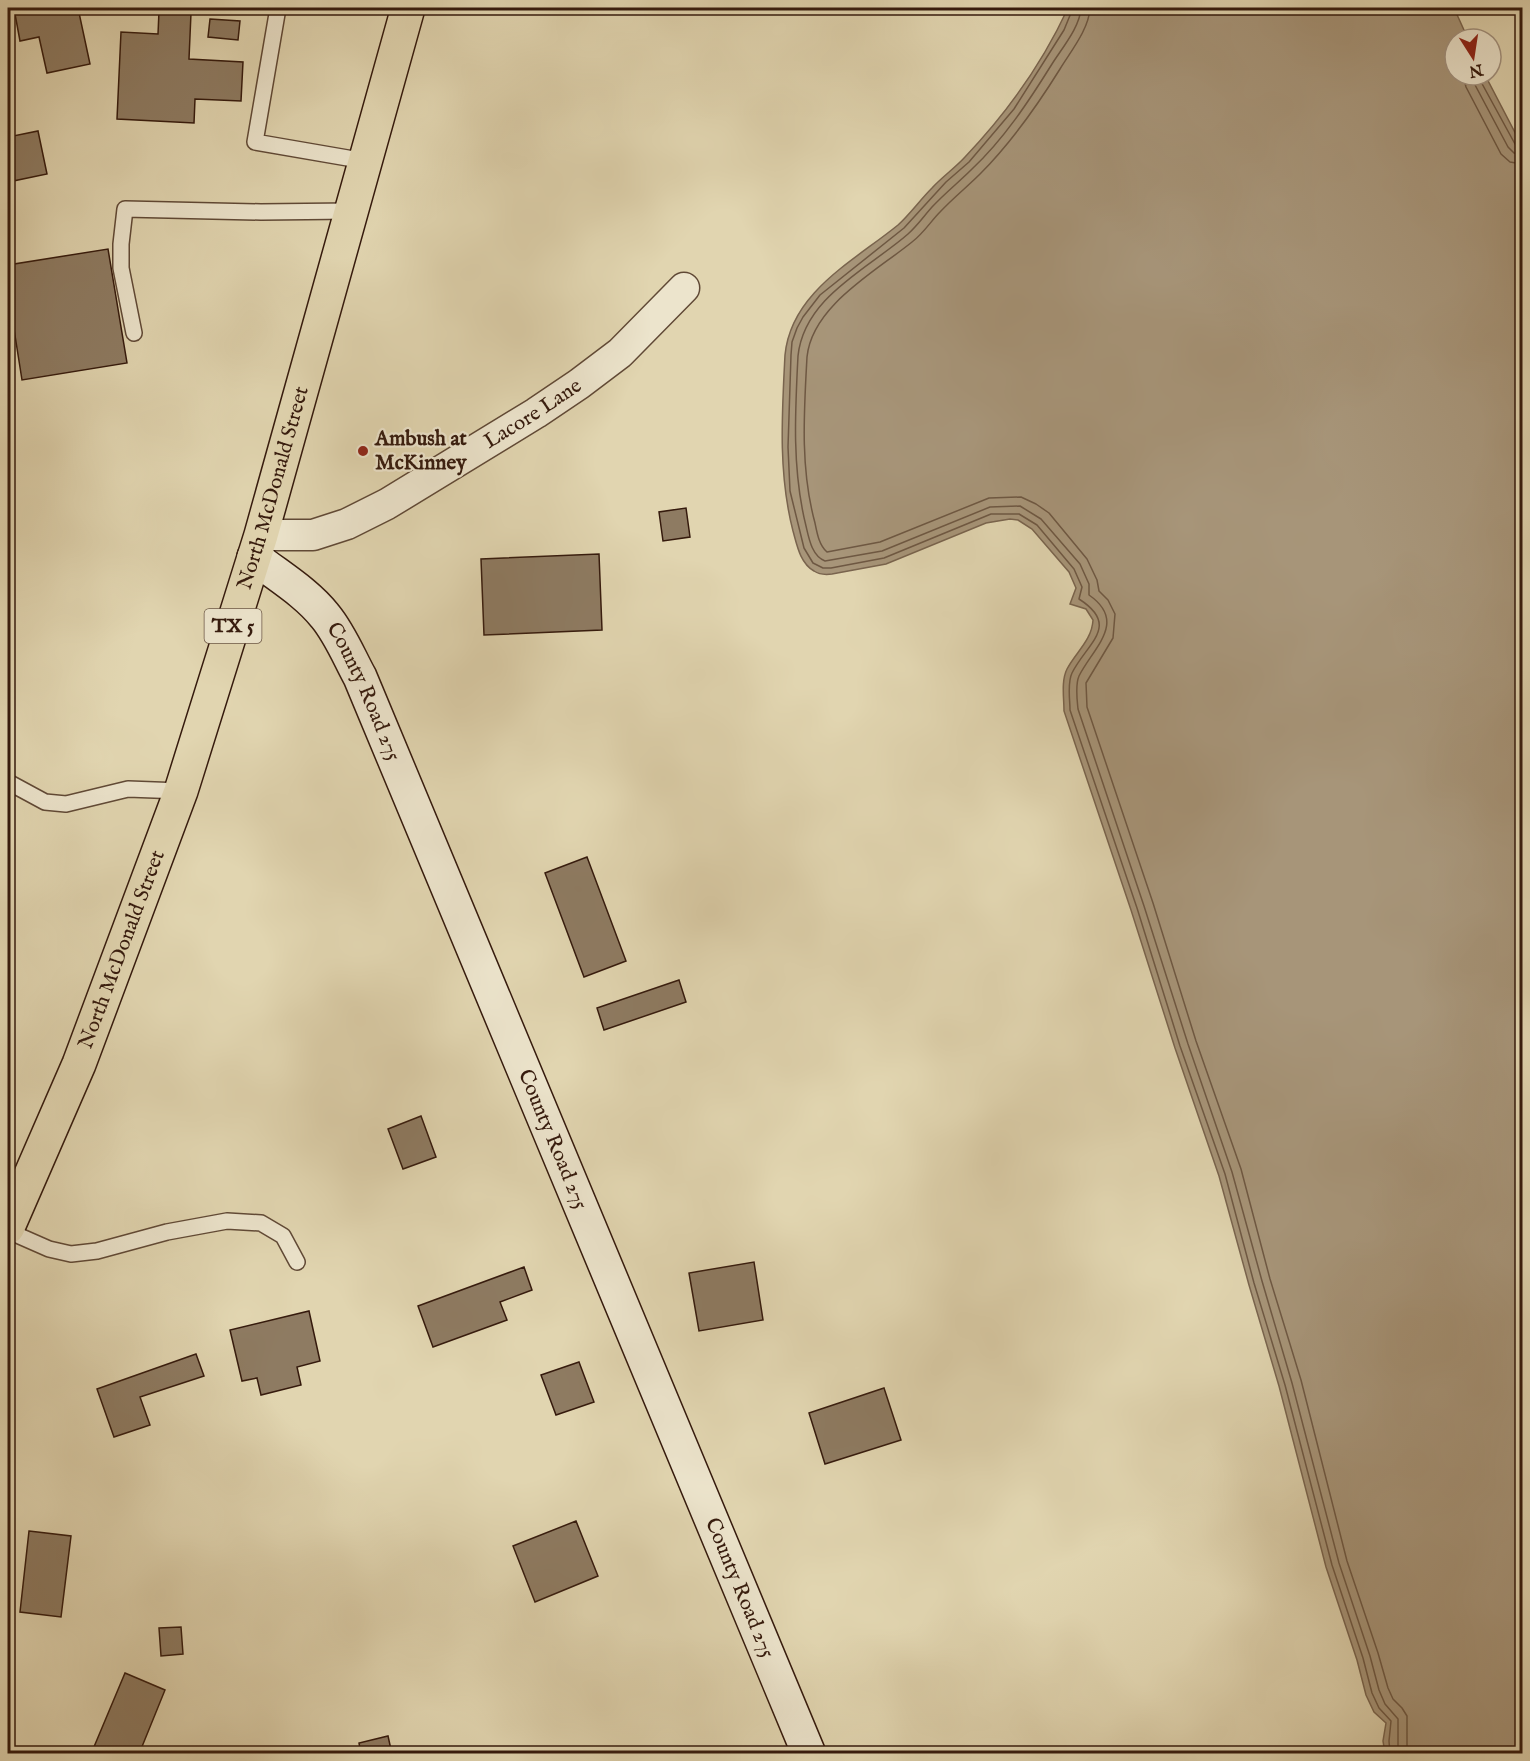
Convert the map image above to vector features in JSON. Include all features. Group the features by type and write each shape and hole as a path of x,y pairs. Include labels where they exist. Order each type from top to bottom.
{"main road":[{"name":"North McDonald Street","path":"8,1229 79,1064 181,792 257,546 408,8"}],"street":[{"name":"Lacore Lane","path":"257,546 313,535 347,524 387,504 536,413 579,384 620,353 684,288"},
{"name":"County Road 275","path":"257,546 326,617 360,677 808,1754"}],"lane":[{"path":"278,8 255,142 365,161"},
{"path":"134,333 121,268 125,209 351,211"},
{"path":"8,782 45,802 66,804 128,789 181,792"},
{"path":"8,1229 49,1249 71,1254 97,1251 167,1232 227,1221 261,1223 283,1236 297,1262"}],"water":[{"path":"1068,8 1454,8 1463,27 1443,27 1443,87 1491,87 1522,146 1522,1753 1385,1753 1383,1741 1386,1723 1374,1712 1366,1695 1357,1660 1326,1567 1279,1386 1219,1176 1064,711 1065,674 1087,640 1093,620 1086,609 1070,604 1076,588 1069,572 1032,529 1018,520 986,523 886,564 827,575 816,572 805,563 793,531 785,487 782,421 785,355 790,333 799,313 827,280 898,225 961,161 1023,87"}],"building":[{"path":"44,8 78,8 90,64 47,73 39,37 20,41 15,14"},
{"path":"159,11 191,13 189,59 243,62 241,101 195,99 194,123 117,119 121,32 158,34"},
{"path":"210,19 240,21 238,40 208,37"},
{"path":"38,131 47,174 13,181 8,153 8,137"},
{"path":"108,249 127,363 22,380 8,291 8,265"},
{"path":"686,508 690,537 663,541 659,512"},
{"path":"599,554 602,630 484,635 481,559"},
{"path":"587,857 626,961 584,977 545,873"},
{"path":"679,980 686,1002 604,1030 597,1008"},
{"path":"421,1116 436,1157 403,1169 388,1129"},
{"path":"754,1262 763,1320 699,1331 689,1273"},
{"path":"524,1267 532,1290 500,1302 507,1320 433,1347 418,1306"},
{"path":"309,1311 320,1361 297,1367 301,1385 261,1395 257,1378 242,1381 230,1330"},
{"path":"196,1354 204,1376 140,1397 150,1425 114,1437 97,1389"},
{"path":"579,1362 594,1402 556,1415 541,1375"},
{"path":"884,1388 901,1440 825,1464 809,1413"},
{"path":"576,1521 598,1576 535,1602 513,1546"},
{"path":"29,1531 71,1536 61,1617 20,1612"},
{"path":"181,1627 183,1654 161,1656 159,1628"},
{"path":"125,1673 165,1690 139,1754 91,1754"},
{"path":"388,1736 392,1754 361,1754 359,1743"}],"place":[{"name":"Ambush at McKinney","path":"363,451"}]}
